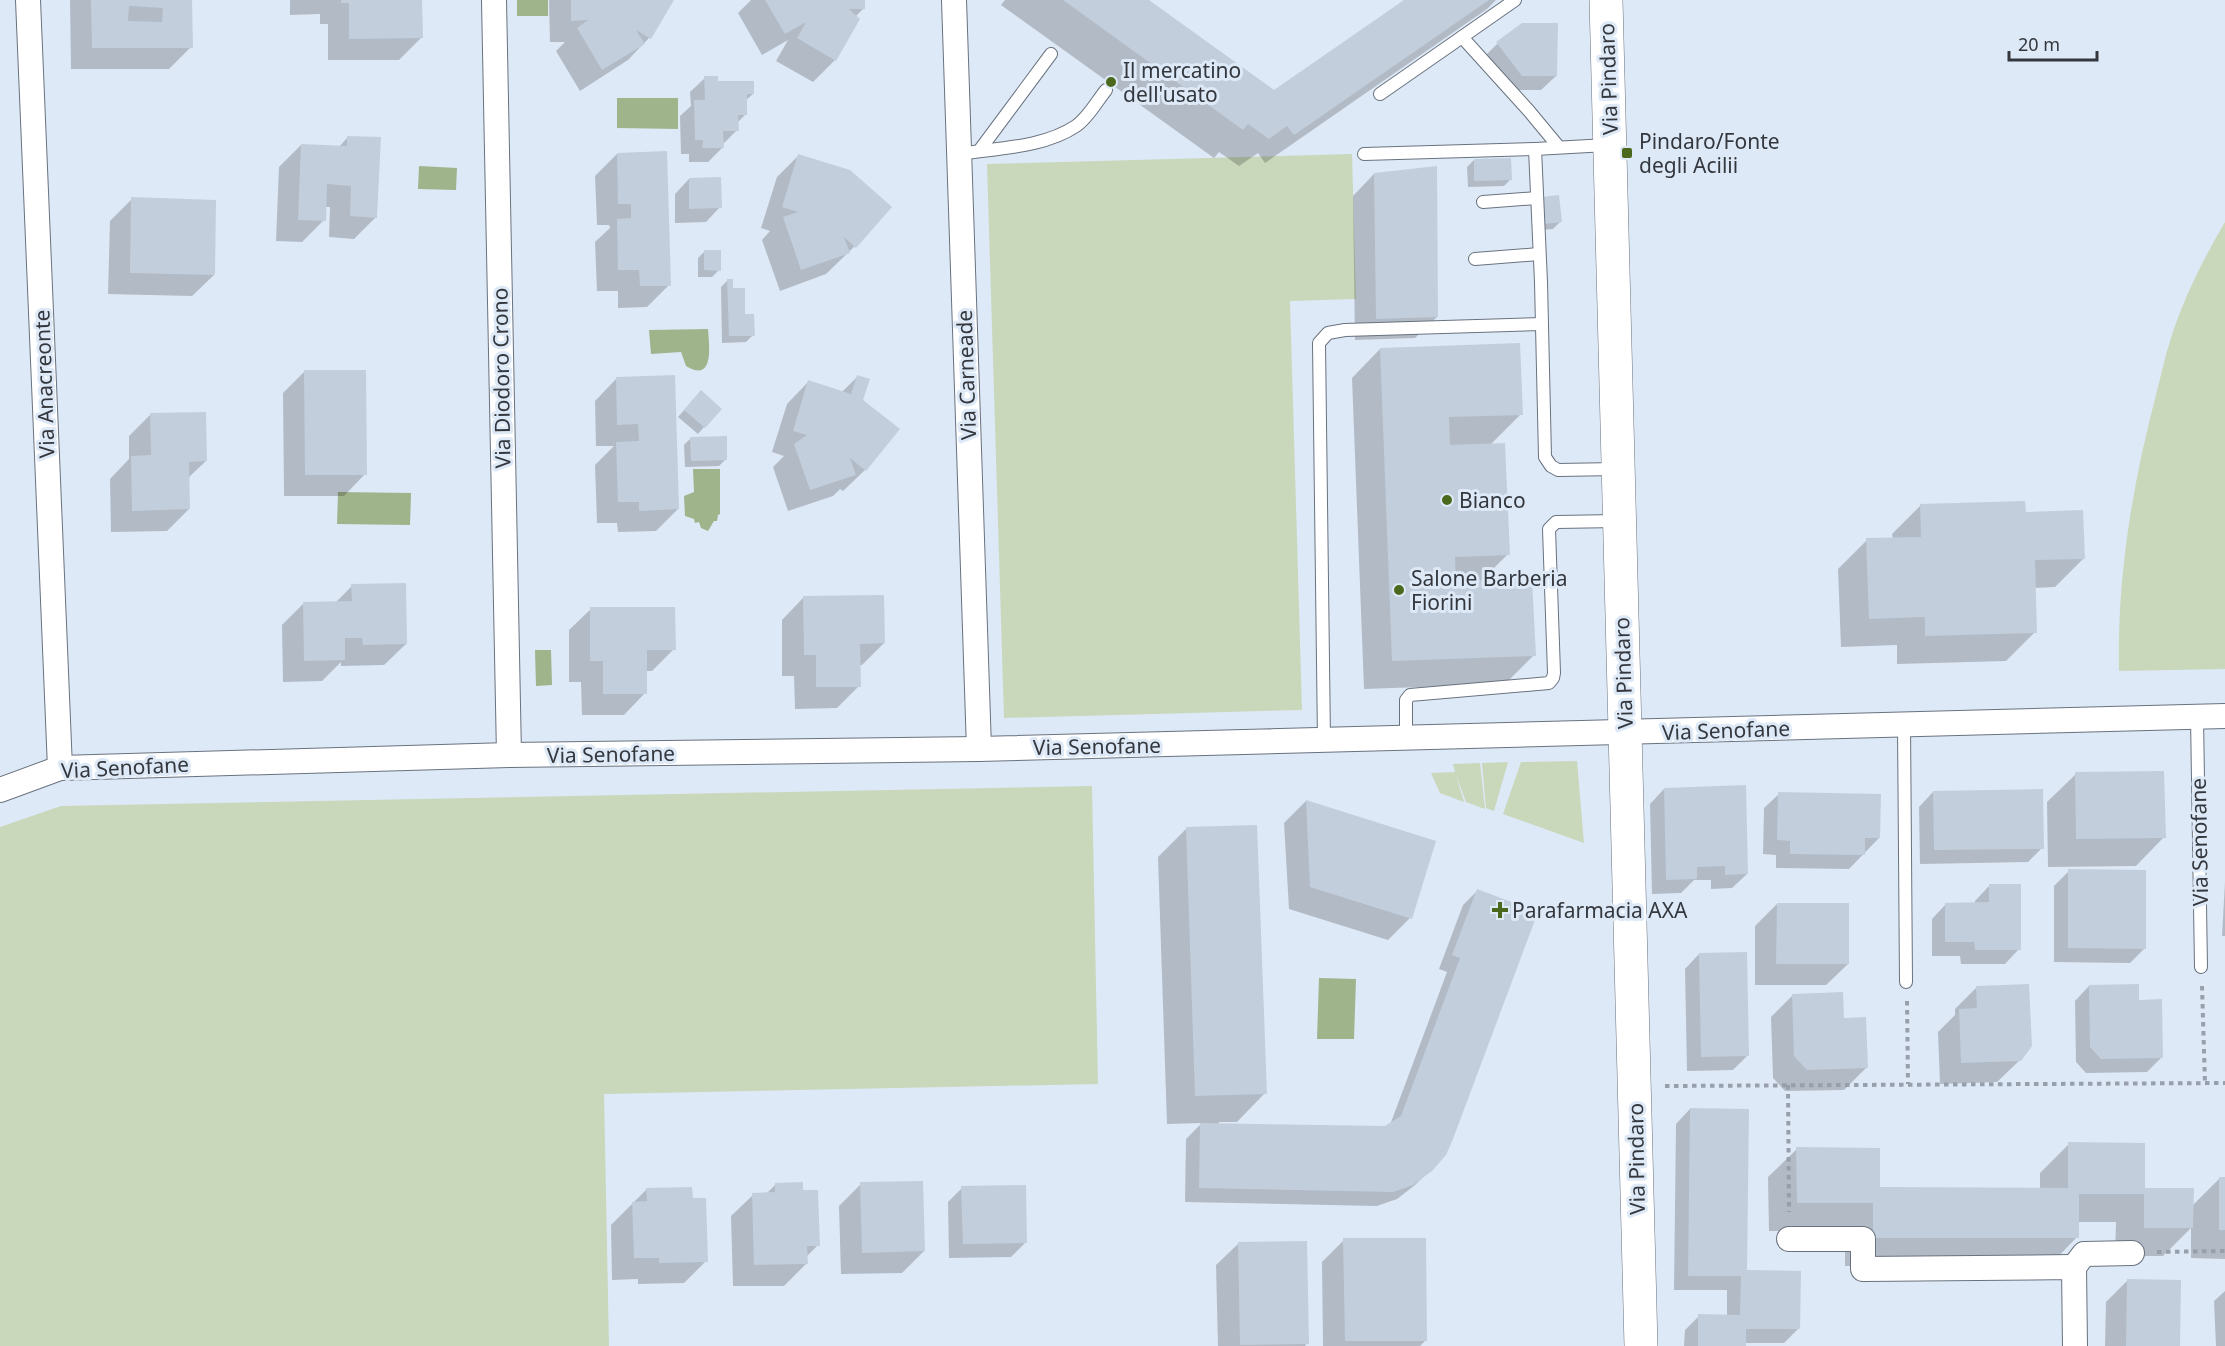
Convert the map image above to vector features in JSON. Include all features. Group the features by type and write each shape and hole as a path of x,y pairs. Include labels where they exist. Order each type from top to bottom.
{"street":[{"name":"Via Anacreonte","path":"28,0 60,768"},
{"name":"Via Diodoro Crono","path":"494,0 509,756"},
{"name":"Via Carneade","path":"954,0 969,152 979,749"},
{"name":"Via Pindaro","path":"1606,0 1641,1346"},
{"name":"Via Senofane","path":"0,790 60,768 509,756 1324,741 2225,716"},
{"path":"1789,1239 1863,1239 1863,1269 2074,1267"},
{"path":"2075,1346 2074,1267 2084,1254 2132,1253"}],"lane":[{"path":"1380,94 1515,0"},
{"path":"1462,37 1558,146"},
{"path":"969,152 1051,54"},
{"path":"969,152 1019,146 1043,140 1077,125 1106,90"},
{"path":"1364,154 1610,145"},
{"path":"1535,149 1545,457 1551,466 1558,470 1618,469"},
{"path":"1483,202 1537,198"},
{"path":"1475,259 1539,254"},
{"path":"1324,741 1319,343 1328,333 1345,330 1541,324"},
{"path":"1406,739 1406,700 1410,695 1548,683 1553,678 1549,529 1556,522 1619,520"},
{"name":"Via Senofane","path":"2197,717 2201,967"},
{"path":"1904,724 1906,982"}],"path":[{"path":"2201,967 2205,1083"},
{"path":"1906,982 1908,1084"},
{"path":"1634,1086 2225,1083"},
{"path":"1788,1085 1789,1239"},
{"path":"2132,1253 2225,1251"}],"shaded area":[{"path":"517,0 548,0 548,16 517,16"},
{"path":"617,98 678,98 678,129 617,128"},
{"path":"1352,154 1356,299 1290,301 1302,710 1004,718 987,164"},
{"path":"419,166 457,168 456,190 418,189"},
{"path":"2225,222 2225,669 2119,671 2121,601 2128,532 2147,429 2176,323 2195,278"},
{"path":"708,329 708,360 702,370 686,366 681,352 651,354 649,330"},
{"path":"693,469 720,469 720,514 708,531 701,528 699,522 695,523 694,519 685,516 684,496 694,492"},
{"path":"338,492 411,493 410,525 337,524"},
{"path":"535,650 551,650 552,685 536,686"},
{"path":"1577,761 1584,843 1503,814 1521,762"},
{"path":"1508,762 1494,811 1486,808 1482,763"},
{"path":"1480,763 1485,809 1466,802 1456,775 1464,802 1440,793 1431,773 1455,772 1453,764"},
{"path":"1092,786 1098,1084 604,1094 609,1346 0,1346 0,827 61,806"},
{"path":"1319,978 1356,979 1354,1039 1317,1039"}],"building":[{"path":"91,0 192,0 193,48 92,48","holes":["129,6 163,8 162,22 128,21"]},
{"path":"341,0 422,0 423,38 349,39 349,3 341,3"},
{"path":"571,0 674,0 651,39 636,30 645,44 602,70 577,28 588,20 571,21"},
{"path":"765,0 865,0 865,9 849,9 860,19 836,61 797,38 806,22 785,34"},
{"path":"1063,0 1149,0 1274,90 1404,0 1489,0 1294,135 1287,126 1269,139 1248,124 1243,130"},
{"path":"1522,23 1558,23 1557,76 1522,76 1496,42"},
{"path":"704,76 718,76 718,81 754,81 754,94 747,94 747,115 738,115 739,131 723,131 724,148 702,148 703,140 695,140 694,100 705,100"},
{"path":"347,136 381,137 377,218 350,216 351,186 327,184 326,221 298,220 301,144 347,146"},
{"path":"667,151 671,286 640,286 639,270 618,270 617,219 631,218 631,204 618,204 617,153"},
{"path":"798,154 850,170 892,207 856,248 844,237 850,253 801,270 783,217 798,212 782,207"},
{"path":"1511,158 1512,180 1474,181 1474,159"},
{"path":"1437,166 1438,317 1376,319 1374,173"},
{"path":"721,177 722,208 689,209 689,178"},
{"path":"1559,195 1562,222 1544,224 1542,197"},
{"path":"131,197 216,200 215,275 130,273"},
{"path":"704,250 721,250 721,271 704,270"},
{"path":"727,279 733,279 733,288 745,288 745,314 754,314 755,336 729,336"},
{"name":"Bianco","path":"1520,343 1523,415 1449,417 1450,445 1505,443 1510,555 1455,557 1456,581 1532,579 1536,656 1392,661 1380,348"},
{"path":"304,370 366,370 367,475 305,475"},
{"path":"675,375 679,509 639,511 639,502 618,502 616,442 639,441 638,424 617,425 616,377"},
{"path":"857,375 870,379 863,400 900,429 866,471 850,458 856,475 810,490 794,444 807,435 793,431 808,380 851,394"},
{"path":"701,390 722,409 705,428 684,410"},
{"path":"206,412 207,461 189,462 190,509 132,511 131,456 151,455 150,413"},
{"path":"727,436 727,460 691,461 690,437"},
{"path":"2025,501 2026,512 2083,510 2085,559 2035,560 2037,633 1925,636 1925,617 1869,619 1866,538 1921,537 1920,504"},
{"path":"406,583 407,644 363,645 362,638 345,638 345,660 304,661 303,602 352,601 351,584"},
{"path":"884,595 885,643 860,644 861,687 816,687 816,655 804,655 803,596"},
{"path":"590,607 675,607 676,650 647,650 647,694 603,694 603,661 590,661"},
{"path":"2164,771 2166,838 2076,839 2075,772"},
{"path":"1746,785 1748,874 1725,875 1725,866 1697,867 1697,879 1666,880 1664,788"},
{"path":"2043,789 2044,849 1934,850 1933,791"},
{"path":"1778,792 1881,794 1880,838 1865,838 1865,855 1790,854 1790,841 1777,840"},
{"path":"1306,800 1436,841 1412,919 1310,887"},
{"path":"1257,825 1267,1094 1195,1096 1186,827"},
{"path":"2068,869 2146,870 2146,949 2068,948"},
{"path":"1989,884 2021,884 2021,950 1975,950 1974,942 1945,942 1945,903 1989,902"},
{"path":"1477,889 1538,912 1453,1139 1446,1155 1432,1171 1413,1185 1393,1192 1199,1188 1200,1123 1385,1126 1401,1116 1460,958 1452,955"},
{"path":"1777,903 1849,903 1849,964 1776,964"},
{"path":"1747,952 1749,1056 1701,1057 1699,953"},
{"path":"2029,984 2032,1046 2021,1061 1961,1063 1959,1009 1977,1008 1976,986"},
{"path":"2139,984 2139,1000 2162,999 2163,1058 2101,1059 2090,1047 2089,985"},
{"path":"1843,992 1844,1018 1866,1017 1868,1068 1807,1070 1794,1056 1792,994"},
{"path":"1690,1108 1749,1109 1747,1270 1801,1271 1800,1329 1746,1329 1746,1346 1698,1346 1698,1314 1740,1315 1741,1276 1688,1276"},
{"path":"2068,1142 2145,1143 2145,1188 2194,1188 2193,1228 2144,1228 2144,1194 2079,1194 2079,1238 1873,1238 1873,1203 1797,1203 1796,1147 1880,1148 1880,1187 2068,1188"},
{"path":"2219,1177 2225,1177 2225,1230 2219,1230"},
{"path":"923,1181 925,1251 862,1253 860,1182"},
{"path":"803,1182 803,1190 818,1190 820,1246 807,1246 808,1264 754,1265 752,1193 775,1192 775,1183"},
{"path":"1026,1185 1027,1243 963,1244 961,1186"},
{"path":"692,1187 693,1198 706,1198 708,1262 659,1263 659,1258 634,1258 632,1202 647,1201 646,1188"},
{"path":"1343,1238 1426,1238 1427,1341 1345,1341"},
{"path":"1307,1241 1309,1344 1240,1345 1238,1242"},
{"path":"2127,1279 2181,1280 2180,1346 2126,1346"}],"place":[{"name":"Il mercatino dell'usato","path":"1111,82"},
{"name":"Pindaro/Fonte degli Acilii","path":"1627,153"},
{"name":"Bianco","path":"1447,500"},
{"name":"Salone Barberia Fiorini","path":"1399,590"},
{"name":"Parafarmacia AXA","path":"1500,910"}]}
